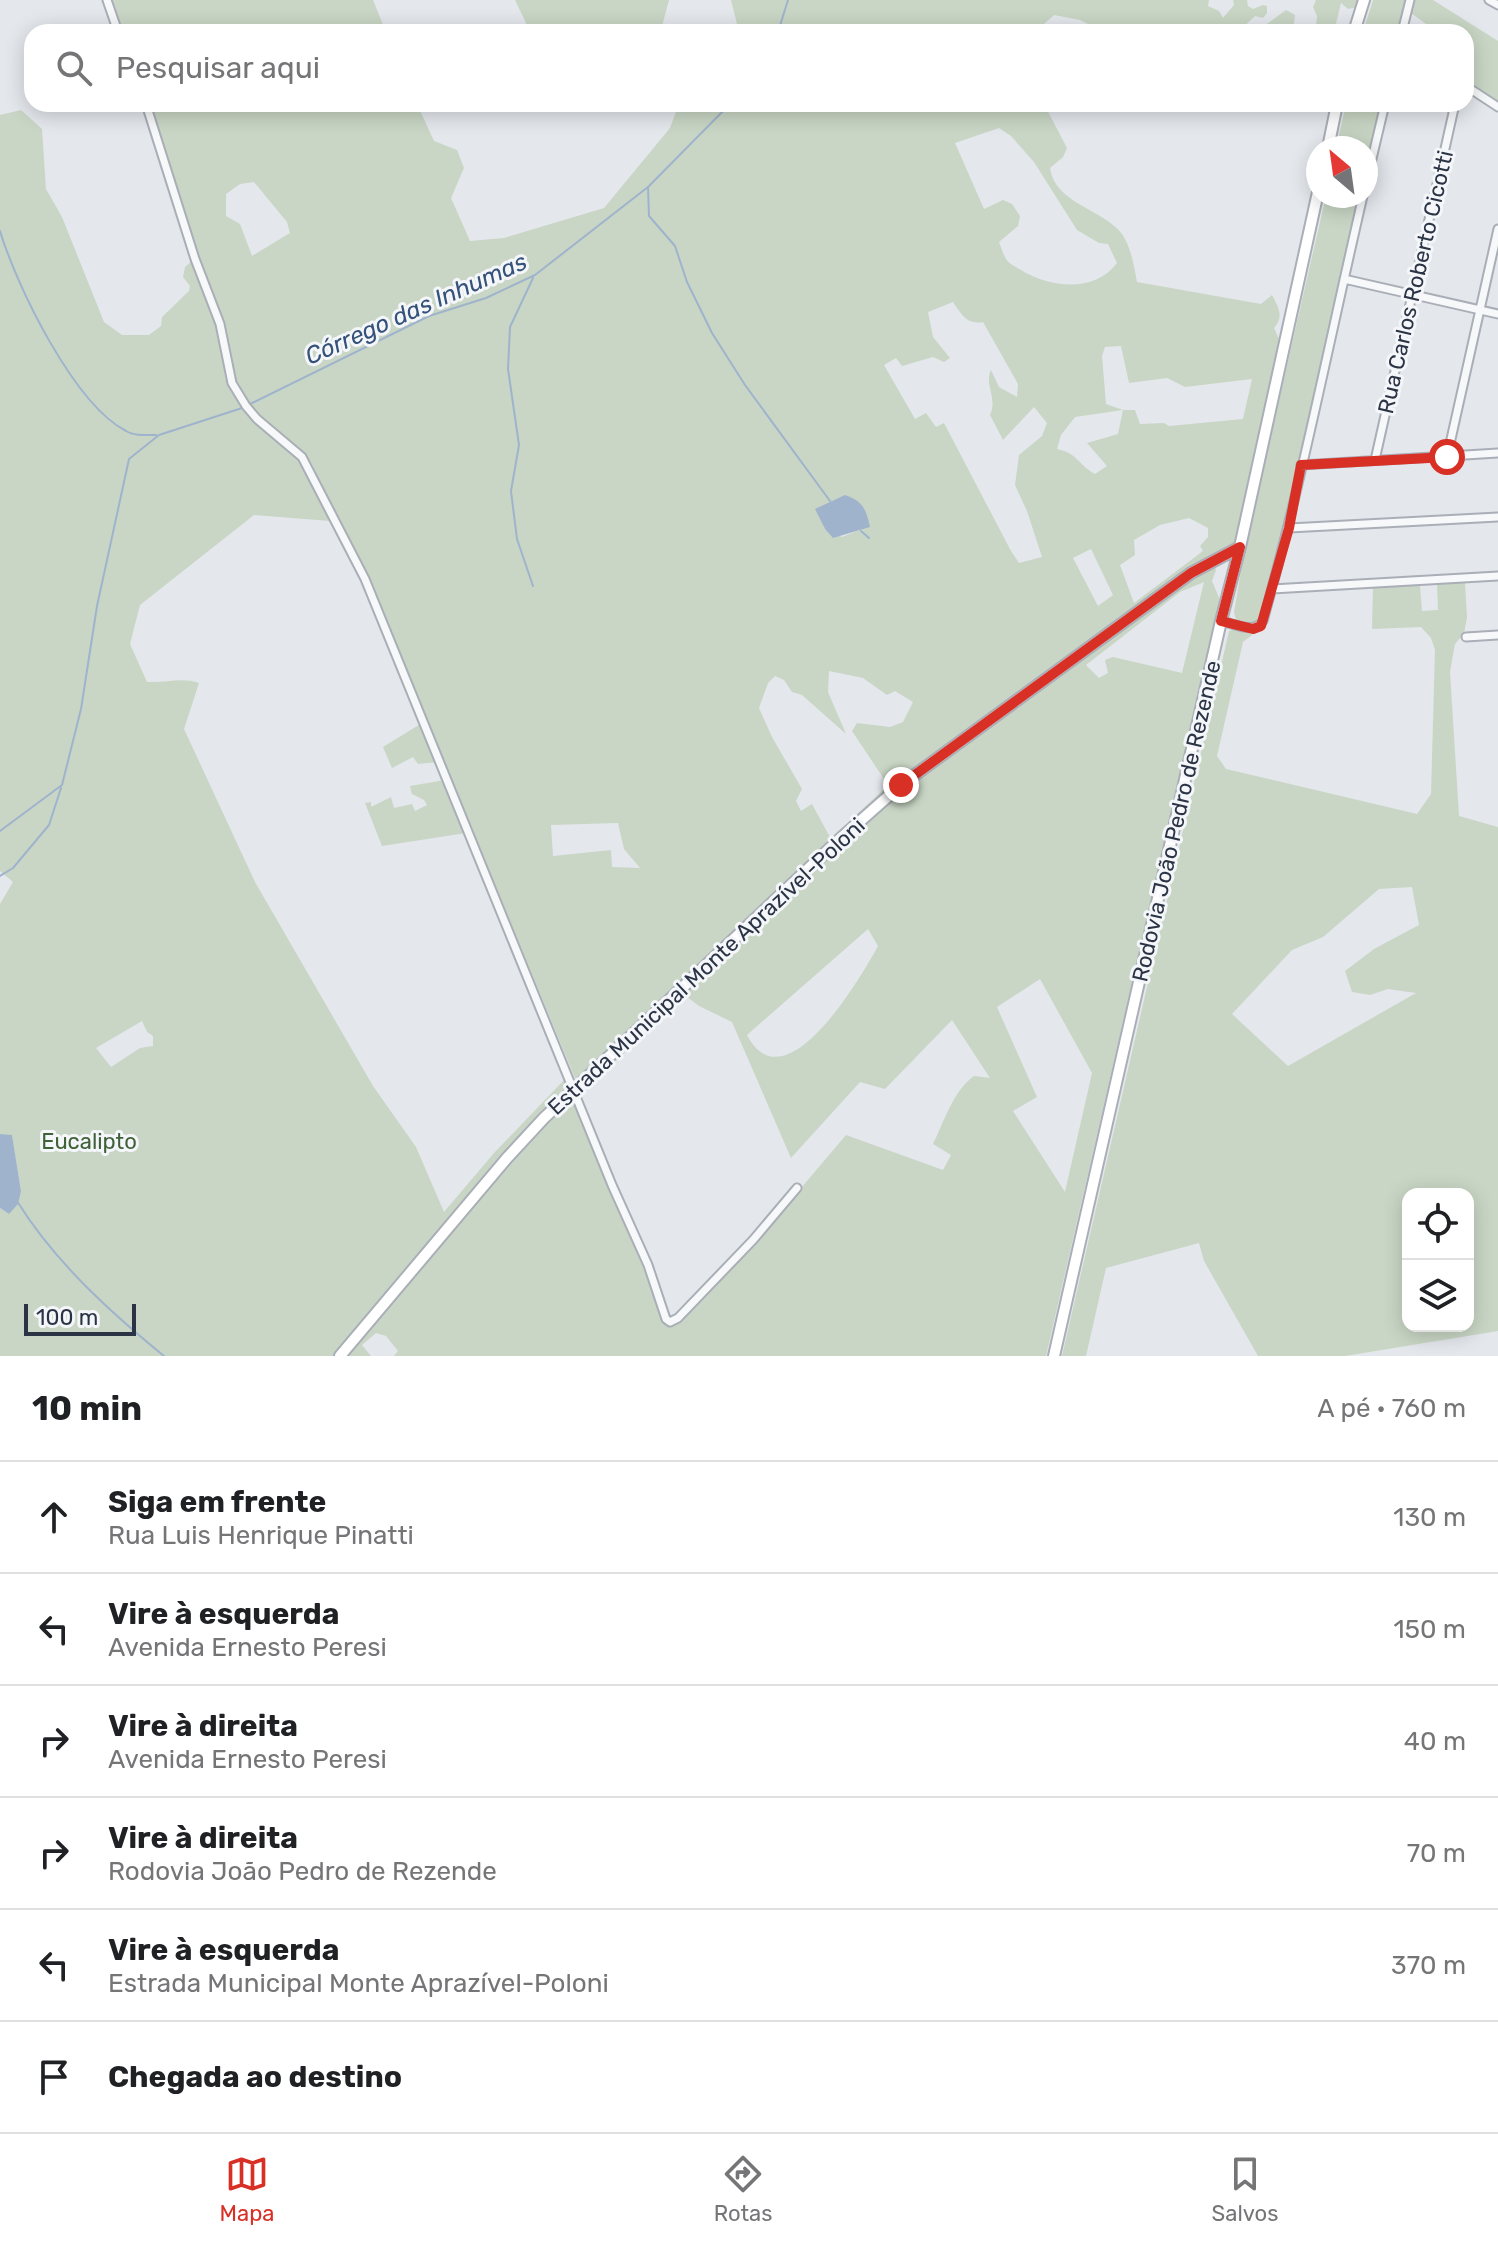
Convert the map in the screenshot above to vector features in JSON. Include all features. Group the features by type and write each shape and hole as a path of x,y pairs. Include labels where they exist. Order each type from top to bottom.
{"main road":[{"path":"1356,24 1364,0"},
{"path":"1330,136 1335,112"},
{"name":"Rodovia João Pedro de Rezende","path":"1054,1356 1314,208"},
{"name":"Estrada Municipal Monte Aprazível-Poloni","path":"340,1356 507,1158 574,1087 841,838 901,785 1191,573 1240,547"}],"street":[{"path":"107,0 115,24"},
{"path":"1404,24 1410,0"},
{"path":"1489,0 1498,5"},
{"path":"1474,91 1498,107"},
{"path":"149,112 195,259 220,324 232,383 257,419 302,457 365,579 612,1185 648,1265 668,1321 678,1318 753,1240 797,1188"},
{"path":"1377,136 1383,112"},
{"name":"Rua Carlos Roberto Cicotti","path":"1375,460 1453,112"},
{"path":"1221,621 1257,628 1263,621 1289,528 1360,208"},
{"path":"1447,457 1498,229"},
{"path":"1344,279 1498,314"},
{"path":"1301,465 1498,453"},
{"path":"1289,528 1498,517"},
{"path":"1272,589 1498,576"},
{"path":"1466,637 1498,635"}],"green space":[{"path":"109,0 373,0 383,24 117,24"},
{"path":"515,0 669,0 663,24 526,23"},
{"path":"731,0 1209,0 1208,6 1219,11 1223,18 1234,5 1233,0 1247,0 1248,6 1253,9 1267,6 1263,18 1255,16 1246,24 1088,24 1054,15 1044,24 737,24"},
{"path":"1316,0 1359,0 1357,7 1348,9 1341,3 1336,24 1316,24 1313,7"},
{"path":"1373,0 1406,0 1400,24 1366,24"},
{"path":"1414,0 1433,0 1471,24 1426,24 1411,13"},
{"path":"1286,10 1295,15 1294,24 1267,24"},
{"path":"1474,26 1498,41 1498,102 1474,86"},
{"name":"Eucalipto","path":"21,110 42,129 46,189 62,217 104,322 122,335 149,335 161,326 162,317 189,291 190,286 183,277 185,267 193,260 213,311 229,384 250,416 301,460 330,521 254,515 140,605 130,644 147,682 181,680 199,683 184,729 255,882 373,1086 416,1147 444,1212 494,1153 567,1077 569,1088 336,1356 0,1356 0,1208 9,1214 21,1191 12,1136 0,1134 0,904 13,882 0,871 0,115","holes":["142,1021 147,1032 153,1036 153,1046 140,1048 111,1067 96,1048"]},
{"path":"152,112 421,112 434,141 457,150 464,168 451,198 470,241 504,238 604,208 670,128 676,112 1048,112 1067,148 1063,157 1050,168 1054,180 1070,198 1122,234 1130,251 1137,282 1261,304 1272,295 1279,312 1274,328 1280,341 1237,541 1189,570 899,784 578,1079 434,738 312,464 305,454 260,417 241,394 223,322 197,257","holes":["999,128 1011,136 1034,162 1077,230 1099,243 1108,244 1117,263 1097,279 1085,283 1058,284 1033,276 1007,261 999,242 1018,226 1020,216 1012,204 1003,200 984,209 955,143","254,182 287,222 290,233 252,256 240,224 226,216 226,194 240,184","953,302 969,320 983,322 1018,384 1017,397 999,387 991,370 989,381 993,403 990,415 1003,440 1034,407 1047,423 1042,436 1019,455 1015,485 1042,557 1019,563 944,423 936,427 926,413 915,419 884,365 896,358 902,366 933,357 944,362 950,358 933,337 928,312","1121,346 1129,383 1167,378 1185,387 1252,379 1243,419 1169,426 1164,423 1140,424 1135,410 1123,410 1106,404 1102,356 1105,347","1123,410 1118,434 1087,443 1107,466 1095,474 1070,454 1057,449 1061,435 1075,417","816,509 870,526 842,537 825,529","1189,518 1208,528 1208,537 1200,546 1203,551 1134,603 1120,565 1135,555 1134,540 1160,525","1091,549 1113,595 1098,606 1073,558","829,671 863,678 887,695 895,691 913,702 903,722 890,727 857,723 852,731 888,785 831,839 812,804 801,811 796,801 802,789 759,708 768,683 775,676 784,680 792,692 802,695 846,734 828,692","618,823 624,849 640,868 612,867 611,850 553,856 551,825"]},
{"path":"1344,112 1379,112 1373,136 1339,136"},
{"path":"1323,208 1356,208 1286,526 1257,622 1246,624 1236,620 1234,612 1245,548"},
{"path":"1213,563 1216,570 1212,581 1220,600 1046,1356 394,1356 398,1351 386,1336 376,1333 362,1345 371,1356 343,1356 509,1161 568,1098 574,1099 665,1321 670,1323 756,1241 846,1135 943,1170 951,1155 933,1144 950,1107 960,1090 974,1076 990,1078 952,1020 885,1089 860,1082 791,1158 732,1022 686,996 579,1095 577,1089 903,787","holes":["1204,582 1182,673 1113,657 1105,660 1108,673 1099,678 1086,665 1180,592","868,929 878,946 869,962 839,1007 801,1047 781,1056 763,1053 747,1035","1040,979 1092,1073 1065,1192 1013,1111 1037,1097 997,1007"]},
{"path":"1465,582 1467,618 1464,633 1455,644 1450,672 1459,816 1498,827 1498,1331 1345,1356 1258,1356 1204,1261 1199,1243 1106,1268 1086,1356 1062,1356 1229,631 1253,631 1243,642 1217,756 1226,769 1417,814 1431,794 1435,650 1431,638 1421,627 1372,629 1373,588 1420,585 1422,611 1438,610 1437,584","holes":["1412,887 1419,925 1374,949 1345,971 1352,992 1370,995 1388,989 1416,993 1288,1066 1232,1014 1292,950 1323,937 1379,889"]},
{"path":"422,723 438,762 418,764 413,757 392,768 383,747"},
{"path":"445,780 466,833 382,846 365,803 371,802 371,807 391,797 394,808 412,804 415,811 427,805 412,794 410,786"}],"water":[{"path":"845,495 863,506 870,527 833,538 815,509"},
{"path":"0,1134 12,1135 21,1191 18,1204 9,1214 0,1208"}],"waterway":[{"name":"Córrego das Inhumas","path":"780,24 788,0"},
{"name":"Córrego das Inhumas","path":"250,404 429,316 486,298 535,275 648,187 722,112"},
{"path":"648,187 649,216 675,246 687,282 712,333 745,385 830,501"},
{"path":"0,231 34,312 68,371 87,396 106,417 126,431 156,435"},
{"path":"533,278 510,327 508,369 519,445 511,491 517,539 533,586"},
{"name":"Córrego das Inhumas","path":"0,831 62,785 81,709 97,606 129,459 159,435 242,408"},
{"path":"861,531 869,538"},
{"path":"0,876 13,868 49,825 61,788"},
{"path":"17,1201 48,1244 84,1284 164,1356"}],"route":[{"path":"901,785 1191,573 1240,547 1221,621 1253,629 1261,626 1289,528 1301,465 1447,457"}]}
